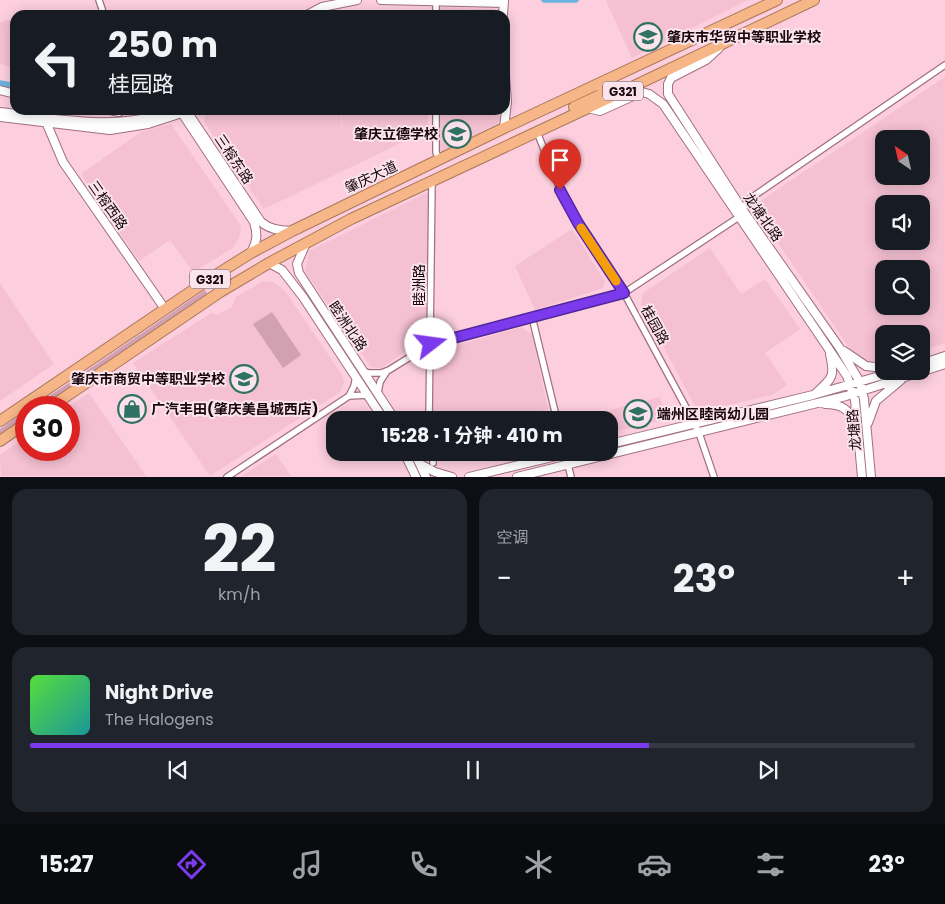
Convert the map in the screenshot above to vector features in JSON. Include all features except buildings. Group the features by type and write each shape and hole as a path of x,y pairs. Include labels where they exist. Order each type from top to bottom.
{"highway":[{"name":"肇庆大道","path":"0,421 251,253 292,231 504,128 777,0"},
{"name":"G321","path":"67,396 216,295 268,263 352,218 555,124 814,0"},
{"path":"681,64 676,59 676,54 707,39 718,28"},
{"path":"555,124 565,112 600,95 604,89 601,83"},
{"path":"207,281 216,295"},
{"path":"0,441 15,431"}],"street":[{"path":"316,10 322,7 357,0"},
{"path":"381,0 504,2"},
{"name":"龙塘北路","path":"727,41 706,60 671,78 668,84 670,99 851,384 854,394 862,476"},
{"path":"363,371 374,373 389,370 431,344 624,293 741,213 748,200 945,65"},
{"name":"龙塘北路","path":"588,108 600,110 642,92 650,94 663,104 839,347"},
{"path":"26,115 112,123 146,119 158,115"},
{"path":"0,118 44,117 110,130 148,124 173,115"},
{"name":"三榕东路","path":"187,115 258,222"},
{"path":"436,115 436,152 439,160"},
{"path":"504,128 506,115"},
{"name":"三榕西路","path":"44,117 63,162 165,309"},
{"name":"桂园路","path":"537,132 560,190 578,223 624,293 695,425 714,476"},
{"name":"睦洲路","path":"429,411 432,181"},
{"path":"251,253 257,242 258,222 276,230 292,231"},
{"name":"睦洲北路","path":"306,243 297,264 300,273 310,292 389,411"},
{"name":"睦洲北路","path":"268,263 282,270 303,297 378,411"},
{"path":"303,297 297,284 300,282 310,292"},
{"path":"532,318 555,411"},
{"path":"839,347 860,363 875,367"},
{"name":"龙塘路","path":"839,347 860,382 863,391 871,476"},
{"path":"813,395 833,376 829,349"},
{"path":"930,361 945,356"},
{"path":"930,369 945,364"},
{"path":"378,393 380,382 389,370"},
{"path":"227,476 349,396 356,376"},
{"path":"618,442 695,425 875,377"},
{"path":"516,476 854,394 895,380"},
{"path":"866,430 876,401 901,380"},
{"path":"349,396 369,396"},
{"path":"816,403 834,404 845,408 852,417 858,433"},
{"path":"408,461 416,476"},
{"path":"418,461 426,476"},
{"path":"469,476 534,461"},
{"path":"420,464 435,472 452,476"},
{"path":"568,464 571,476"}],"shaded area":[{"name":"肇庆市华贸中等职业学校","path":"748,0 632,58 606,1"},
{"path":"439,7 494,10 439,10"},
{"path":"10,20 10,67 0,64 0,22"},
{"path":"945,77 945,343 930,348 930,325 875,325 875,364 853,353 753,206"},
{"path":"205,115 341,115 342,144 342,115 428,115 428,130 264,209 204,122"},
{"name":"肇庆立德学校","path":"438,115 501,115 502,121 442,152 437,148"},
{"path":"171,124 241,226 239,238 233,248 193,272 170,240 139,261 81,174 141,132"},
{"path":"428,192 426,338 381,368 371,367 305,272 309,251"},
{"path":"572,229 605,282 603,288 535,310 515,266"},
{"path":"710,248 741,294 765,279 800,329 765,353 787,385 772,395 698,412 641,304 643,293"},
{"name":"肇庆市商贸中等职业学校","path":"263,281 273,282 285,291 342,375 344,383 340,392 210,476 133,363 211,313 217,315 232,307 236,297"},
{"path":"0,283 54,364 0,401"},
{"path":"205,290 209,296 61,396 50,396"},
{"path":"272,312 301,355 283,368 253,324"},
{"path":"522,327 532,335 548,409 540,411 433,411 433,352"},
{"path":"89,393 146,476 1,476 0,455 15,445 15,461 80,461 80,399"},
{"name":"端州区睦岗幼儿园","path":"660,397 666,419 618,431 618,411 609,410"},
{"path":"15,419 15,428 0,438 0,429"},
{"path":"276,454 291,476 242,476"}],"waterway":[{"path":"544,0 576,0"},
{"path":"0,83 10,85"}],"slow traffic":[{"path":"581,228 616,281"}],"place":[{"name":"肇庆市华贸中等职业学校","path":"648,37"},
{"name":"肇庆立德学校","path":"457,134"},
{"name":"肇庆市商贸中等职业学校","path":"244,379"},
{"name":"广汽丰田(肇庆美昌城西店)","path":"132,409"},
{"name":"端州区睦岗幼儿园","path":"638,414"}],"route":[{"path":"431,344 624,293 578,223 560,190"}]}
